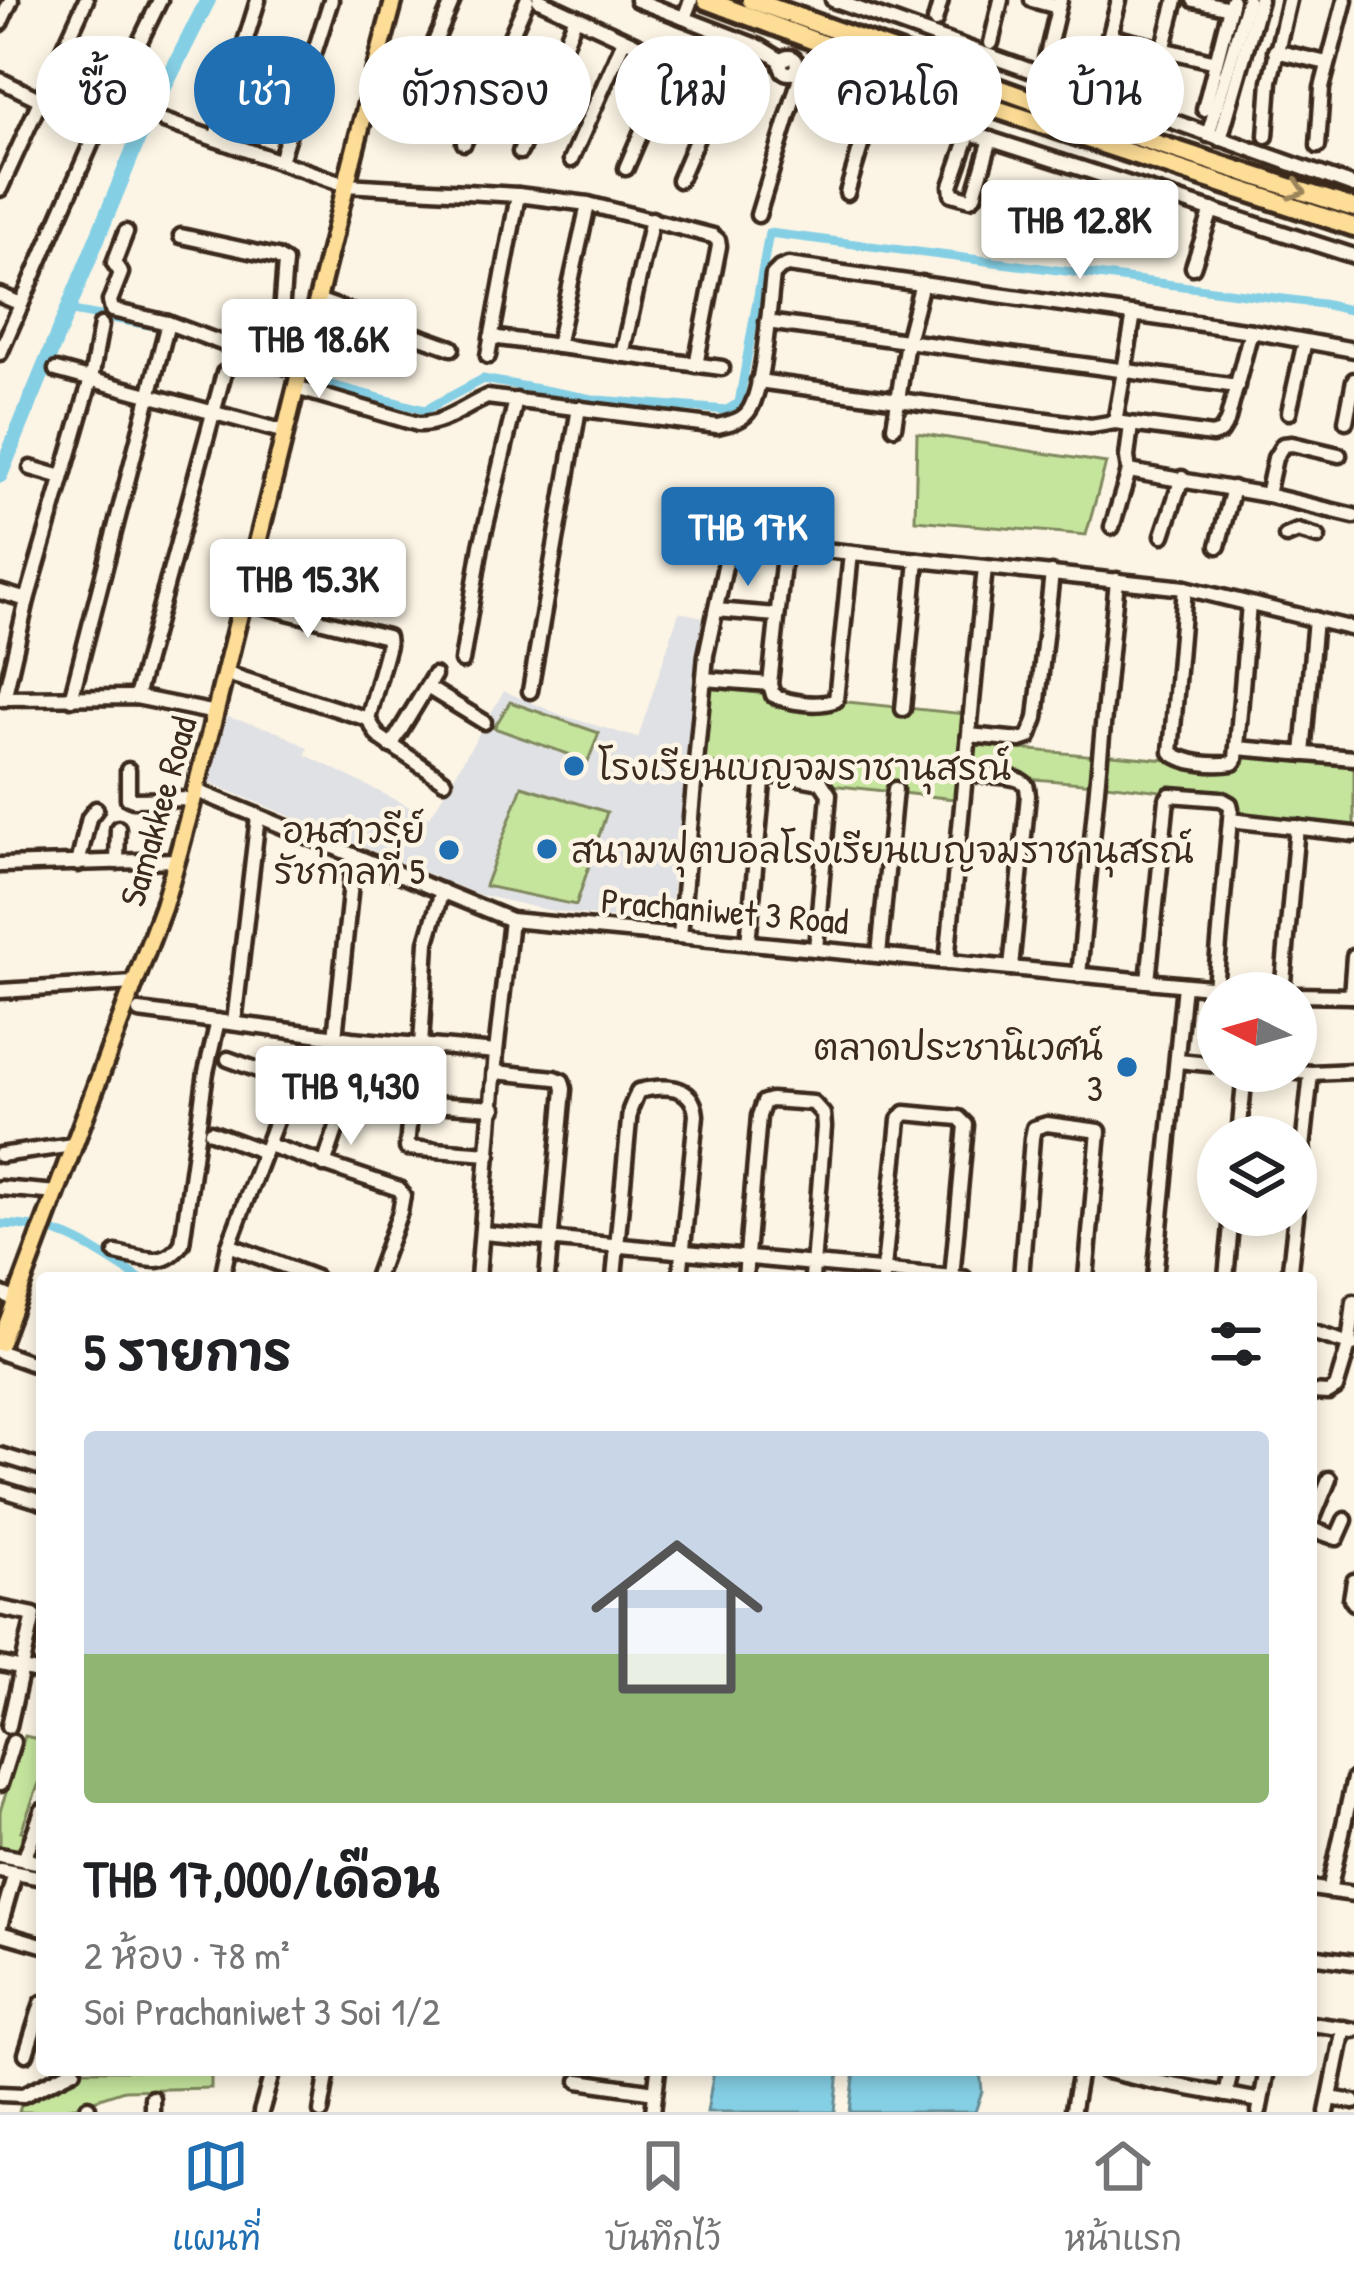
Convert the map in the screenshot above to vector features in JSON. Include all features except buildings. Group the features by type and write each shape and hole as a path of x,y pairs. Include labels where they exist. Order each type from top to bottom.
{"highway":[{"path":"706,0 987,106 1354,227"},
{"path":"752,0 1112,129 1354,208"}],"main road":[{"name":"Samakkee Road","path":"384,36 394,0"},
{"name":"Samakkee Road","path":"1,1342 17,1300 35,1276 43,1228 177,860 359,129"}],"street":[{"path":"0,24 11,0"},
{"path":"69,36 86,0"},
{"path":"143,36 160,0"},
{"path":"247,36 258,0"},
{"path":"280,160 331,0"},
{"path":"438,36 453,0"},
{"path":"511,36 527,0"},
{"path":"539,0 616,36"},
{"path":"638,0 759,47 793,66 758,215"},
{"path":"684,18 691,0"},
{"path":"833,0 1354,186"},
{"path":"935,21 941,0"},
{"path":"993,36 1001,0"},
{"path":"1032,0 1059,3 1051,36"},
{"path":"1109,36 1119,0"},
{"path":"1167,36 1176,0"},
{"path":"1194,0 1231,4 1204,109"},
{"path":"1214,137 1248,0"},
{"path":"1214,137 1260,0"},
{"path":"1266,136 1275,51 1289,0"},
{"path":"1318,146 1322,88 1345,0"},
{"path":"520,152 576,17"},
{"path":"1275,51 1327,63"},
{"path":"1184,55 1216,62"},
{"path":"571,160 615,60"},
{"path":"0,80 36,98"},
{"path":"0,189 36,107"},
{"path":"1002,143 1354,256"},
{"path":"0,353 91,144"},
{"path":"230,144 346,185 588,204 712,236 718,240 696,364"},
{"path":"626,168 636,144"},
{"path":"679,180 694,144"},
{"path":"847,193 862,144"},
{"path":"966,144 951,186 952,194 970,199 990,144"},
{"path":"488,356 518,195"},
{"path":"556,346 588,204"},
{"path":"1193,267 1213,210"},
{"path":"622,355 652,219"},
{"path":"126,232 114,263 121,273 110,308 277,365 298,380 418,424 435,424 487,397 717,426 740,420 752,407 758,381 773,275 788,265 1354,350"},
{"path":"181,236 284,260 277,365"},
{"path":"894,427 907,341 922,283"},
{"path":"0,295 20,304"},
{"path":"317,300 452,348"},
{"path":"1115,422 1134,314"},
{"path":"767,322 1237,386"},
{"path":"101,325 91,379 6,661 2,699 136,697 216,712"},
{"path":"71,699 167,327"},
{"path":"758,381 1091,426 1115,422 1199,434 1221,432 1251,331"},
{"path":"491,338 722,368"},
{"path":"1289,412 1305,340"},
{"path":"56,370 285,432"},
{"path":"136,697 224,373"},
{"path":"1346,421 1354,380"},
{"path":"462,661 482,546 516,400"},
{"path":"530,691 579,408"},
{"path":"1112,527 1129,471 1131,425"},
{"path":"1267,495 1275,458 1283,445 1340,455"},
{"path":"31,468 62,477"},
{"path":"1129,471 1233,488 1354,516"},
{"path":"1162,535 1182,478"},
{"path":"1218,546 1233,488"},
{"path":"1303,503 1292,534 1318,537"},
{"path":"680,936 704,679 728,552 734,544 1185,588 1354,629"},
{"path":"785,546 770,684 777,698 804,701 832,703 838,694 850,553"},
{"path":"903,709 916,560"},
{"path":"947,962 985,567"},
{"path":"969,735 1029,737 1036,718 1052,573"},
{"path":"1079,975 1117,580"},
{"path":"1185,588 1171,752 1182,760 1233,763 1249,604"},
{"path":"0,592 27,600"},
{"path":"243,601 387,638 368,719"},
{"path":"716,610 776,615"},
{"path":"1303,754 1315,619"},
{"path":"226,674 368,719 378,736 444,781"},
{"path":"704,679 770,684"},
{"path":"391,746 430,681 484,722"},
{"path":"1237,748 1354,758"},
{"path":"128,770 126,793 133,800 195,795"},
{"path":"965,774 1014,778 1027,786 1010,968"},
{"path":"748,943 763,783 774,775 820,782 829,794 816,949"},
{"path":"880,956 895,789"},
{"name":"Prachaniwet 3 Road","path":"195,795 258,816 511,920 1197,986"},
{"path":"1148,981 1170,795 1225,800 1231,808 1217,972"},
{"path":"78,864 88,818 96,809"},
{"path":"234,1023 258,816"},
{"path":"1231,820 1354,834"},
{"path":"1284,972 1297,827"},
{"path":"117,862 118,828"},
{"path":"335,1036 354,855"},
{"path":"0,865 177,860"},
{"path":"421,1046 427,942 442,891"},
{"path":"479,1272 511,920"},
{"path":"1317,995 1352,996 1354,956"},
{"path":"0,991 134,983"},
{"path":"1156,1272 1184,985"},
{"path":"139,1011 496,1052"},
{"path":"116,1253 166,1260 182,1243 206,1072 218,1021"},
{"path":"228,1059 291,1082"},
{"path":"1178,1061 1197,1063"},
{"path":"223,1272 229,1245 298,1063"},
{"path":"324,1165 356,1071"},
{"path":"1317,1073 1354,1071"},
{"path":"495,1072 562,1081 547,1272"},
{"path":"615,1272 630,1109 638,1091 645,1088 682,1090 691,1095 695,1114 680,1272"},
{"path":"483,1233 746,1258 812,1271 824,1127 823,1114 813,1103 771,1100 761,1108 746,1258 745,1272"},
{"path":"407,1148 410,1113 416,1103 494,1108"},
{"path":"883,1272 901,1115 905,1113 959,1118 967,1125 953,1272"},
{"path":"1022,1272 1032,1138 1034,1128 1047,1124 1099,1131 1087,1272"},
{"path":"211,1132 399,1190 403,1196 400,1213 378,1272"},
{"path":"0,1155 73,1145"},
{"path":"390,1148 489,1154"},
{"path":"0,1188 57,1193"},
{"path":"1227,1272 1230,1236"},
{"path":"1290,1272 1294,1236"},
{"path":"229,1245 300,1272"},
{"path":"0,1293 17,1300"},
{"path":"1317,1392 1336,1388 1352,1345 1354,1302"},
{"path":"1317,1334 1352,1345"},
{"path":"1,1342 36,1363"},
{"path":"0,1455 36,1466"},
{"path":"1317,1510 1329,1479"},
{"path":"0,1489 36,1500"},
{"path":"1317,1529 1337,1538 1346,1520"},
{"path":"1354,1581 1354,1603"},
{"path":"0,1608 34,1615 9,1726"},
{"path":"0,1664 36,1672"},
{"path":"0,1784 13,1742"},
{"path":"1329,1891 1354,1779"},
{"path":"24,1860 36,1827"},
{"path":"0,1855 36,1862"},
{"path":"8,1872 0,1929 36,1943"},
{"path":"1317,1889 1354,1894"},
{"path":"1317,1957 1354,1962"},
{"path":"26,2054 36,2022"},
{"path":"1317,2025 1349,2029 1328,2105 1354,2102"},
{"path":"0,2094 23,2095 62,2076"},
{"path":"261,2112 270,2076"},
{"path":"321,2112 327,2076"},
{"path":"653,2112 657,2076"},
{"path":"1073,2109 1079,2076"},
{"path":"1133,2076 1260,2106 1266,2076"},
{"path":"1226,2095 1230,2076"},
{"path":"579,2081 655,2092"}],"shaded area":[{"name":"โรงเรียนเบญจมราชานุสรณ์","path":"679,612 703,617 669,924 552,911 476,894 208,782 224,716 277,731 308,748 306,755 430,817 504,691 561,715 638,738"}],"green space":[{"path":"917,433 1106,463 1086,535 915,520"},
{"path":"709,688 966,714 966,744 1097,756 1094,784 961,773 955,799 759,777 759,766 701,763"},
{"path":"510,702 599,733 588,761 494,728"},
{"path":"1236,746 1354,758 1354,829 1230,818 1231,800 1098,783 1101,754 1234,766"},
{"name":"สนามฟุตบอลโรงเรียนเบญจมราชานุสรณ์","path":"522,786 607,812 576,905 485,886"},
{"path":"25,1736 36,1739 36,1791 21,1831 27,1833 19,1852 0,1847 0,1811"},
{"path":"72,2076 211,2076 211,2088 124,2090 57,2112 19,2112 22,2101"}],"water":[{"path":"713,2076 838,2076 835,2112 707,2112"},
{"path":"854,2076 981,2076 982,2091 975,2112 850,2112"}],"waterway":[{"path":"0,475 138,139 208,0"},
{"path":"305,378 425,410 483,379 598,400 727,410 739,403 769,233 1354,311"},
{"path":"67,310 155,326"},
{"path":"0,1224 58,1233 129,1272"}],"place":[{"name":"โรงเรียนเบญจมราชานุสรณ์","path":"574,766"},
{"name":"สนามฟุตบอลโรงเรียนเบญจมราชานุสรณ์","path":"547,849"},
{"name":"อนุสาวรีย์ รัชกาลที่ 5","path":"449,850"},
{"name":"ตลาดประชานิเวศน์ 3","path":"1127,1067"}]}
